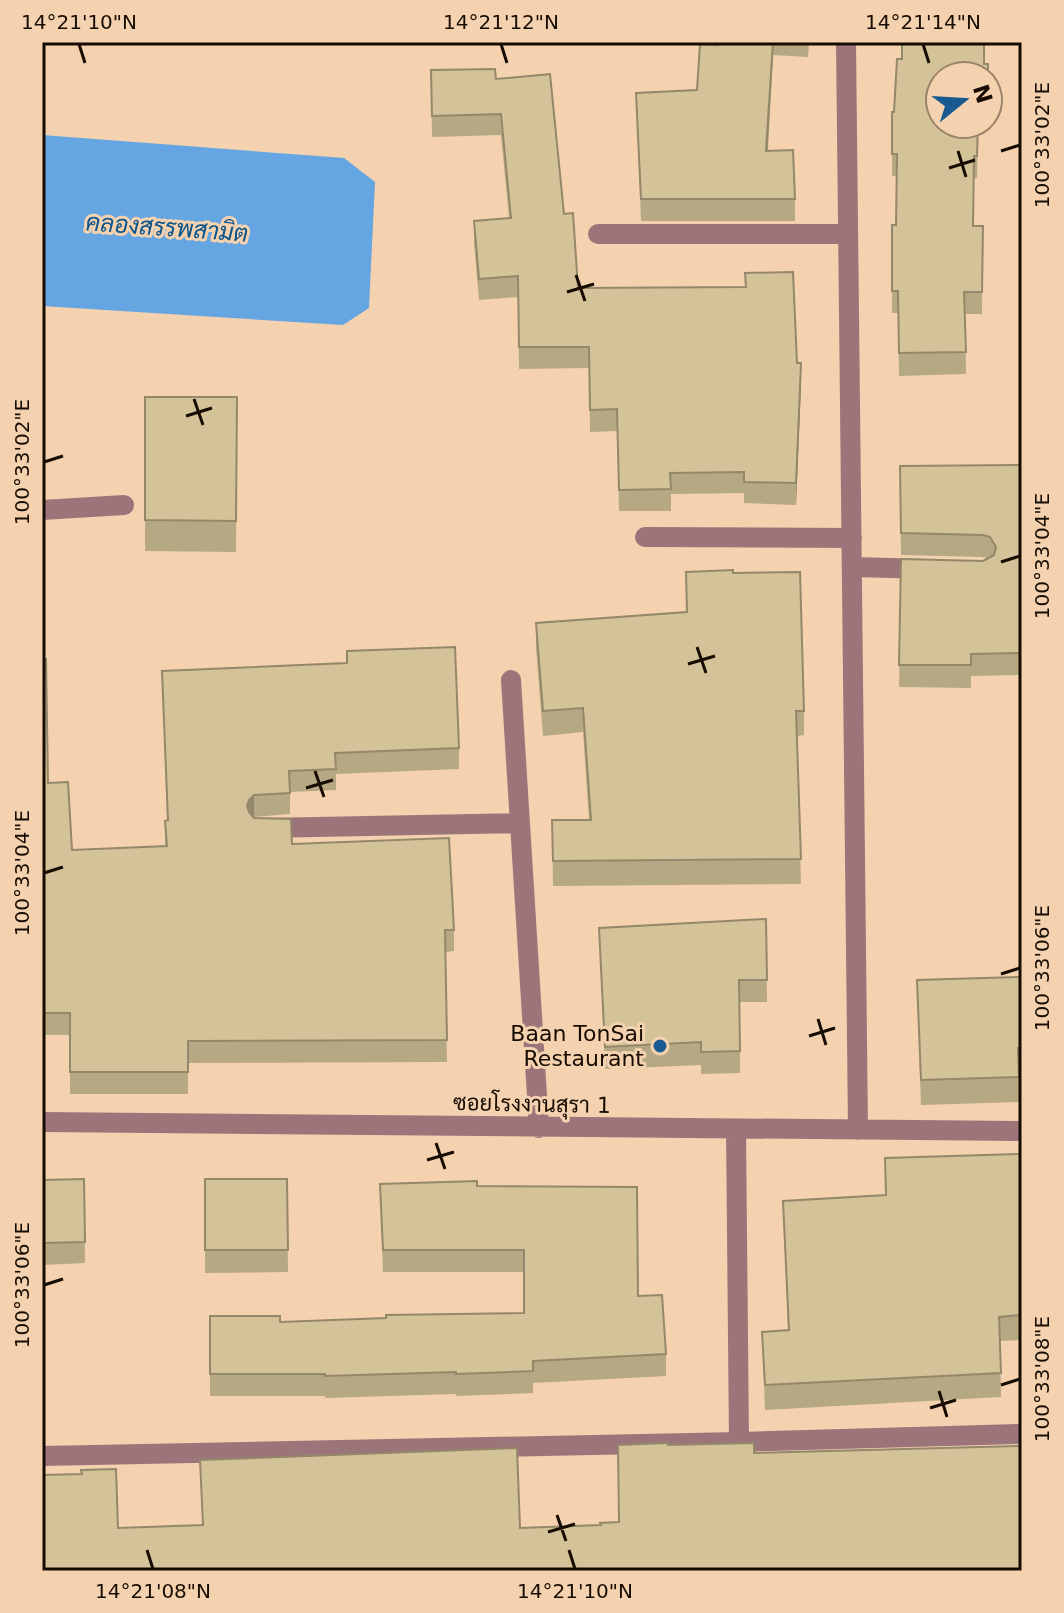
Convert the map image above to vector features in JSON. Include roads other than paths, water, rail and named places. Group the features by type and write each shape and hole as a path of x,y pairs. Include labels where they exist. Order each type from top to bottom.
{"street":[{"path":"846,42 858,1130"},
{"path":"598,234 848,234"},
{"path":"42,510 124,505"},
{"path":"645,537 852,538"},
{"path":"852,567 954,569"},
{"path":"511,680 539,1128"},
{"path":"260,828 519,823"},
{"name":"ซอยโรงงานสุรา 1","path":"42,1122 1022,1131"},
{"path":"736,1129 739,1442"},
{"path":"42,1456 1022,1434"}],"water":[{"name":"คลองสรรพสามิต","path":"42,135 344,158 375,182 369,308 343,325 42,306"}],"place":[{"name":"Baan TonSai Restaurant","path":"660,1046"}]}
